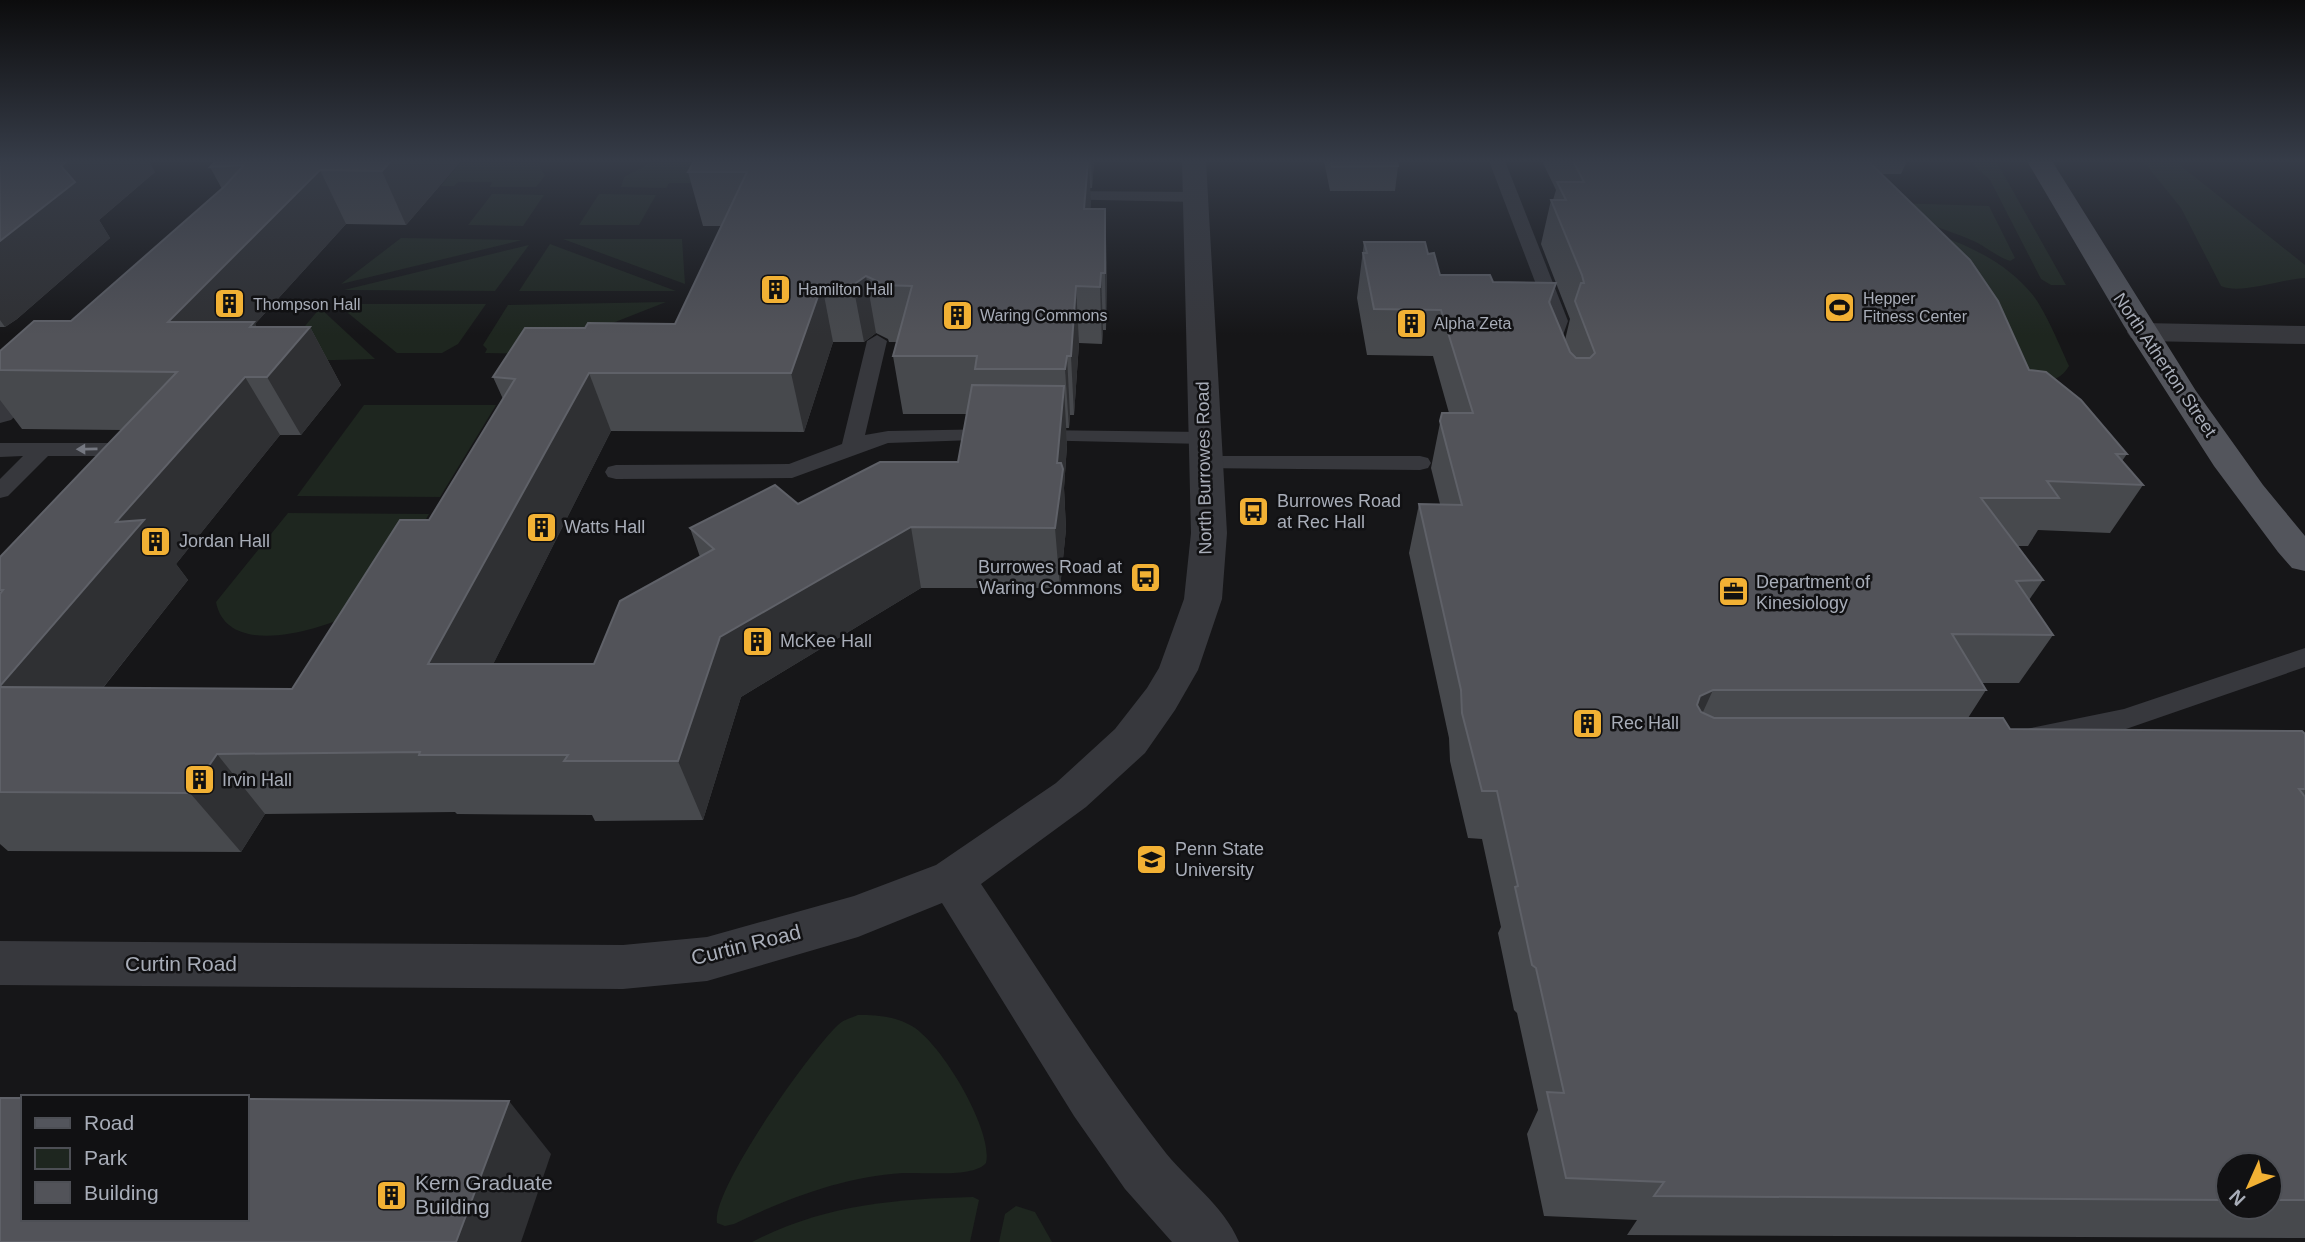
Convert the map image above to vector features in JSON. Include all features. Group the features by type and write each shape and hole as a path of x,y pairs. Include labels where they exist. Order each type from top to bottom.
{"main road":[{"name":"North Atherton Street","path":"2073,219 2141,332 2249,490 2305,559"}],"street":[{"name":"North Burrowes Road","path":"952,879 1079,788 1130,741 1161,699 1178,670 1203,599 1209,533 1197,219"},
{"path":"2141,332 2305,335"},
{"path":"0,413 69,349"},
{"path":"952,879 1093,1098 1144,1170 1210,1242"},
{"name":"Curtin Road","path":"0,963 635,965 707,959 858,915 952,879"}],"lane":[{"path":"1519,219 1559,321 1550,347 1558,367"},
{"path":"852,448 877,341"},
{"path":"616,472 792,471 872,440 900,435 1420,463"},
{"path":"0,491 43,449"},
{"path":"0,450 134,451 138,457 126,475"},
{"path":"2011,743 2060,730 2126,719 2305,657"}],"green space":[{"path":"473,219 528,219 523,226 468,225"},
{"path":"583,219 642,219 639,225 579,225"},
{"path":"1813,219 1887,221 1953,240 1983,254 2009,272 2037,301 2069,366 2057,378 2042,382"},
{"path":"1919,219 1995,219 2015,258 2010,261 1976,242"},
{"path":"2010,219 2029,219 2066,285 2051,285 2041,279"},
{"path":"2187,219 2247,219 2305,265 2305,278 2250,288 2221,286"},
{"path":"401,238 522,240 341,284"},
{"path":"563,239 682,239 685,284"},
{"path":"550,244 676,291 519,291"},
{"path":"529,245 495,291 344,290"},
{"path":"666,302 534,354 485,353 487,349 483,345 508,305"},
{"path":"337,304 486,304 458,344 442,353 397,353"},
{"path":"320,308 375,359 295,361 285,350"},
{"path":"364,405 496,405 440,497 297,496"},
{"path":"288,513 429,514 382,594 371,605 318,627 297,632 255,635 237,630 224,620 216,602"},
{"path":"858,1015 904,1022 936,1048 973,1109 982,1130 986,1163 971,1171 903,1173 859,1179 795,1197 734,1224 725,1226 717,1223 719,1206 730,1182 786,1090 840,1023"},
{"path":"973,1197 979,1200 970,1242 752,1242 805,1220 860,1206"},
{"path":"1016,1206 1035,1212 1052,1242 999,1242 1005,1214"}],"building":[{"path":"0,219 28,219 0,241"},
{"path":"187,219 271,219 168,322 254,322 250,327 310,327 267,377 245,377 116,522 144,520 0,686 0,594 3,590 0,590 0,557 177,372 0,370 0,351 34,321 71,321"},
{"path":"725,219 1105,219 1105,273 1101,273 1100,287 1076,286 1071,356 1067,356 1065,369 975,369 977,356 893,356 912,286 880,285 866,276 853,285 822,285 791,373 589,373 428,664 594,664 620,601 714,549 690,528 775,485 798,504 880,462 958,462 972,385 1064,386 1057,463 1061,463 1063,469 1055,528 911,527 720,637 678,761 564,761 568,755 419,755 420,752 217,754 190,793 0,792 0,687 292,689 400,520 429,520 515,379 493,377 525,328 585,328 588,323 675,324"},
{"name":"Rec Hall","path":"1559,219 1928,219 1970,260 1998,301 2029,370 2046,372 2081,400 2127,454 2116,454 2143,485 2047,481 2059,498 1981,498 2043,580 2016,581 2053,635 1952,634 1986,690 1713,690 1700,696 1697,705 1701,712 1714,718 2003,718 2010,729 2302,731 2305,734 2305,789 2299,789 2305,797 2305,1200 2284,1200 2284,1151 2214,1151 2214,1200 1654,1196 1664,1182 1566,1178 1547,1092 1564,1093 1536,968 1532,965 1497,791 1482,791 1462,713 1461,690 1419,504 1462,505 1440,421 1442,413 1473,413 1441,310 1374,309 1363,253 1367,253 1364,242 1425,242 1428,254 1434,253 1440,275 1490,275 1493,282 1556,283 1549,302 1570,352 1576,358 1590,358 1595,353 1575,301 1581,283 1584,283"},
{"name":"Kern Graduate Building","path":"0,1098 21,1098 21,1221 248,1221 248,1099 509,1101 456,1242 0,1242"}],"place":[{"name":"Hamilton Hall","path":"775,289"},
{"name":"Thompson Hall","path":"230,304"},
{"name":"Hepper Fitness Center","path":"1840,307"},
{"name":"Waring Commons","path":"957,315"},
{"name":"Alpha Zeta","path":"1411,323"},
{"name":"Burrowes Road at Rec Hall","path":"1254,511"},
{"name":"Watts Hall","path":"541,527"},
{"name":"Jordan Hall","path":"156,541"},
{"name":"Burrowes Road at Waring Commons","path":"1145,577"},
{"name":"Department of Kinesiology","path":"1733,592"},
{"name":"McKee Hall","path":"757,641"},
{"name":"Rec Hall","path":"1588,723"},
{"name":"Irvin Hall","path":"199,780"},
{"name":"Penn State University","path":"1152,859"},
{"name":"Kern Graduate Building","path":"392,1195"}]}
